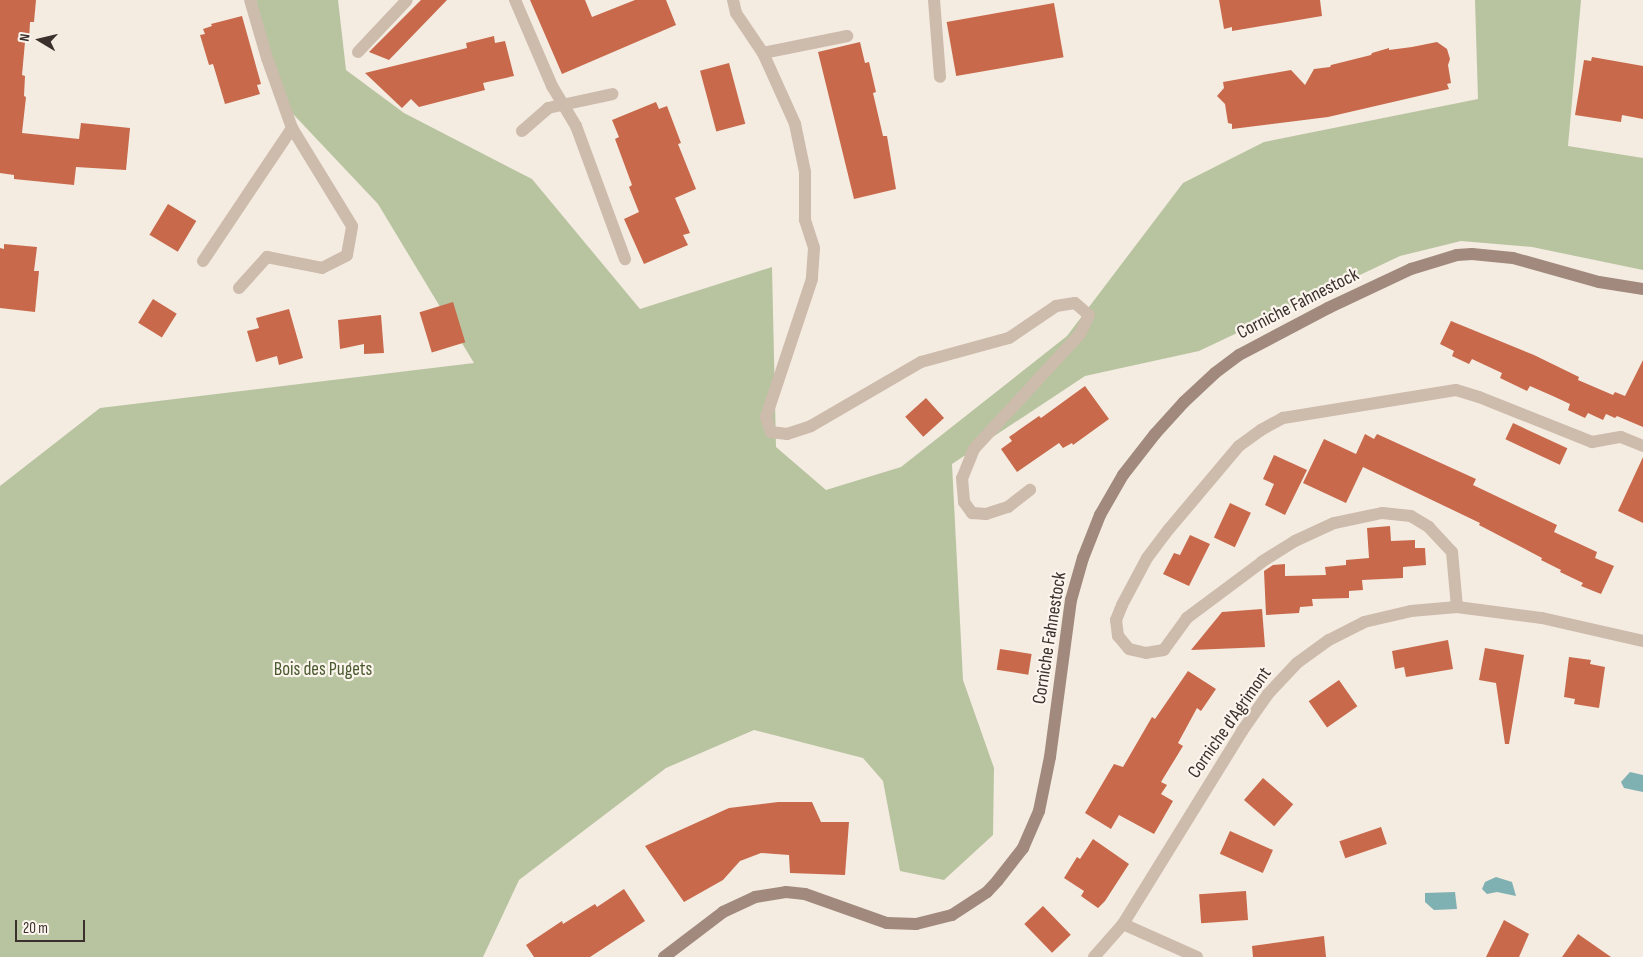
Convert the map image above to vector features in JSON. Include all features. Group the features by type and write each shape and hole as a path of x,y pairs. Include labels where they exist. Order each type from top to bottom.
{"main road":[{"name":"Corniche Fahnestock","path":"664,957 723,912 755,897 779,893 806,894 887,923 916,924 952,914 987,892 1023,848 1039,811 1050,757 1071,600 1083,558 1100,515 1123,475 1155,434 1184,402 1215,373 1239,355 1294,324 1411,269 1457,255 1472,254 1513,258 1599,282 1643,289"}],"street":[{"path":"239,288 267,257 322,268 347,254 352,226 292,128 267,58 250,0"},
{"path":"358,52 407,0"},
{"path":"514,0 552,86 576,126 625,259"},
{"path":"734,0 736,13 763,53 795,124 805,172 805,220 814,248 812,279 766,416 771,432 787,434 811,426 921,362 1009,338 1056,306 1075,303 1089,315 1080,334 974,449 962,478 964,502 972,513 986,514 1008,507 1030,490"},
{"path":"934,0 940,77"},
{"path":"763,53 847,36"},
{"path":"522,132 548,108 613,94"},
{"path":"203,260 292,128"},
{"path":"1457,607 1452,552 1429,527 1411,516 1382,513 1334,523 1295,542 1262,562 1187,618 1164,650 1146,653 1129,649 1118,636 1116,620 1147,558 1176,522 1239,446 1261,430 1283,418 1456,390 1479,397 1592,442 1621,437 1643,446"},
{"name":"Corniche d'Agrimont","path":"1094,957 1123,924 1242,731 1268,694 1296,663 1329,640 1364,622 1411,611 1457,607 1542,618 1643,641"},
{"path":"1123,924 1196,957"}],"green space":[{"name":"Bois des Pugets","path":"256,0 338,0 346,70 404,113 532,179 640,309 772,267 776,447 826,490 901,467 1067,336 1183,183 1264,142 1478,99 1475,0 1581,0 1568,146 1643,158 1643,270 1532,247 1461,241 1400,256 1199,351 1085,376 952,464 963,680 994,768 993,835 944,880 900,871 883,781 863,758 754,730 666,768 519,880 483,957 0,957 0,486 100,408 474,363 378,204 277,97"}],"water":[{"path":"1630,772 1643,775 1643,792 1624,788 1621,782"},
{"path":"1496,877 1512,882 1516,896 1497,892 1487,894 1482,889 1485,882"},
{"path":"1455,892 1457,909 1434,910 1425,902 1425,893"}],"building":[{"path":"0,0 36,0 34,22 30,22 29,41 25,42 22,75 25,76 24,96 26,97 22,133 79,139 81,123 130,128 126,170 76,167 74,185 14,179 14,175 0,173"},
{"path":"421,0 447,0 389,60 369,52"},
{"path":"530,0 585,0 592,17 635,0 666,0 676,25 562,74"},
{"path":"1219,0 1320,0 1322,16 1232,31 1232,27 1224,29"},
{"path":"1054,3 1064,57 956,76 947,22"},
{"path":"242,16 261,84 257,85 260,94 225,104 213,64 209,65 200,35 205,34 203,29 212,26 211,24"},
{"path":"494,36 495,43 505,41 514,76 483,83 485,90 419,107 411,99 402,108 365,73 467,48 466,43"},
{"path":"860,42 865,63 869,62 876,92 873,93 883,136 887,136 896,189 854,199 818,52"},
{"path":"1437,42 1447,49 1450,59 1448,65 1451,83 1447,84 1449,89 1328,117 1232,129 1232,124 1228,123 1225,104 1217,96 1224,88 1223,82 1291,70 1305,85 1314,69 1330,67 1331,65 1371,55 1372,53 1389,48 1389,50"},
{"path":"1592,57 1643,66 1643,119 1622,115 1621,122 1575,115 1584,60 1591,61"},
{"path":"729,63 745,124 716,132 700,71"},
{"path":"656,102 659,109 667,106 681,143 678,144 696,189 675,198 690,233 683,235 688,245 644,264 624,219 639,212 629,187 632,185 615,139 619,137 612,120"},
{"path":"168,204 196,221 178,252 149,235"},
{"path":"4,244 37,247 34,271 39,271 35,312 0,308 0,248 4,249"},
{"path":"153,299 177,314 162,338 138,323"},
{"path":"453,302 465,342 432,352 420,312"},
{"path":"289,309 303,358 279,365 277,356 256,362 247,331 259,328 256,318"},
{"path":"381,315 384,353 364,354 364,344 340,349 338,320"},
{"path":"1451,321 1534,355 1579,377 1578,380 1613,395 1615,392 1625,396 1643,360 1643,427 1617,416 1615,418 1606,414 1603,420 1588,413 1585,418 1568,410 1570,404 1555,397 1530,386 1527,391 1500,378 1502,373 1472,359 1469,364 1452,356 1454,351 1440,344"},
{"path":"1085,386 1109,419 1073,445 1072,443 1063,448 1059,443 1017,472 1001,449 1012,441 1009,437 1039,416 1041,418"},
{"path":"926,398 944,418 923,437 905,417"},
{"path":"1513,423 1567,448 1560,465 1505,439"},
{"path":"1365,434 1374,439 1377,434 1476,479 1473,485 1557,525 1554,532 1597,552 1595,558 1614,566 1601,594 1581,586 1583,583 1560,572 1561,570 1541,560 1542,558 1479,525 1480,523 1363,467 1346,503 1303,483 1324,439 1356,454"},
{"path":"1274,455 1307,470 1285,515 1265,505 1274,484 1263,479"},
{"path":"1643,457 1643,523 1618,511"},
{"path":"1230,503 1251,513 1235,547 1214,537"},
{"path":"1390,526 1391,541 1415,540 1415,548 1425,548 1426,565 1403,567 1403,578 1362,580 1363,590 1349,591 1349,598 1312,599 1313,606 1300,607 1299,613 1266,615 1264,571 1273,565 1285,564 1285,576 1326,575 1325,567 1346,565 1346,560 1369,558 1367,528"},
{"path":"1190,535 1210,544 1189,586 1163,574 1174,553 1180,555"},
{"path":"1262,609 1265,647 1191,650 1222,612"},
{"path":"1448,640 1453,669 1406,677 1404,667 1395,669 1392,651"},
{"path":"1485,648 1524,655 1509,744 1505,744 1496,683 1479,680"},
{"path":"1000,649 1032,654 1028,675 997,670"},
{"path":"1569,657 1591,660 1590,664 1605,667 1599,708 1574,704 1575,699 1564,697"},
{"path":"1188,671 1216,689 1201,711 1197,708 1178,743 1183,746 1161,782 1167,785 1161,794 1173,801 1154,834 1119,815 1111,829 1085,813 1114,764 1123,767 1152,717 1155,719"},
{"path":"1339,680 1357,706 1327,727 1309,701"},
{"path":"1263,778 1293,804 1274,826 1244,800"},
{"path":"778,802 812,802 821,822 849,822 845,875 790,873 789,855 761,853 740,861 723,880 684,902 645,846 729,808"},
{"path":"1381,827 1387,844 1345,858 1339,841"},
{"path":"1230,831 1273,850 1263,873 1220,854"},
{"path":"1093,839 1129,864 1105,901 1098,908 1081,896 1084,891 1064,878 1077,857 1080,859"},
{"path":"624,889 645,921 590,957 534,957 526,945 562,921 563,924 595,904 597,907"},
{"path":"1246,891 1248,920 1201,923 1199,894"},
{"path":"1043,906 1071,935 1052,953 1024,924"},
{"path":"1504,920 1529,934 1519,957 1486,957"},
{"path":"1578,934 1611,957 1562,957"},
{"path":"1324,936 1326,957 1253,957 1252,946"}]}
